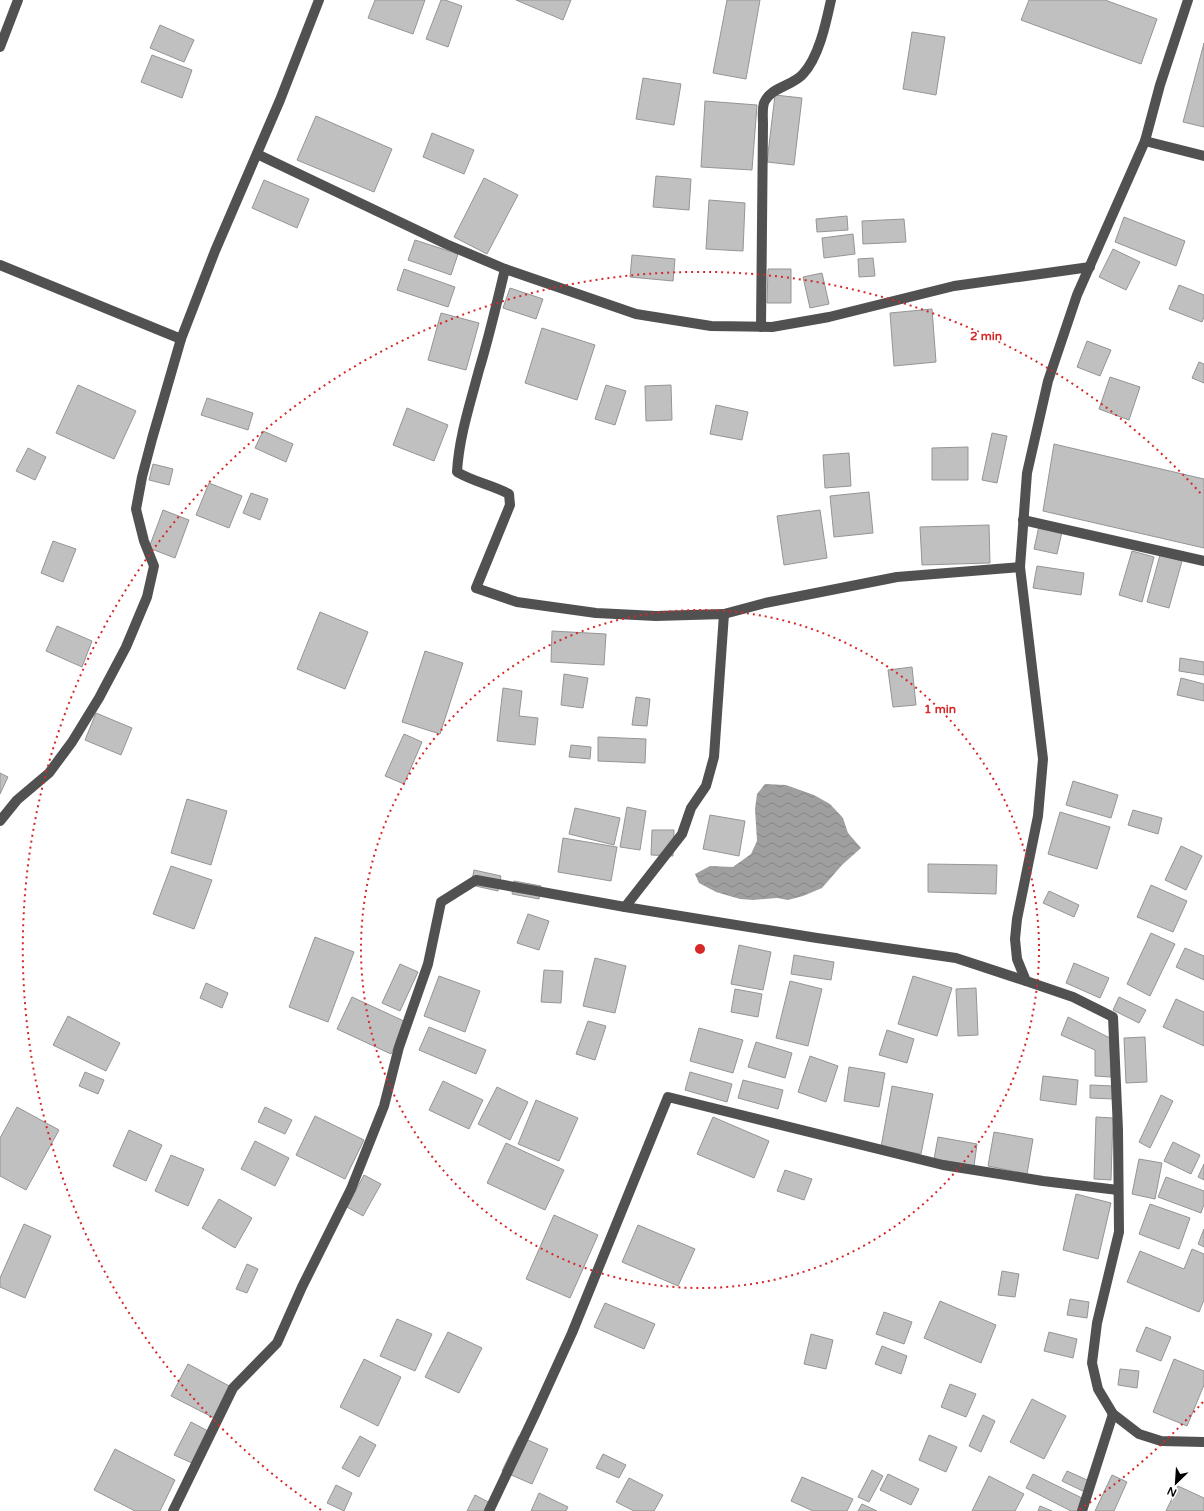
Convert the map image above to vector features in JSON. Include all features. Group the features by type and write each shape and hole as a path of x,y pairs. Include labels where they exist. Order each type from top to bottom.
{"street":[{"path":"0,47 18,0"},
{"path":"0,821 17,800 49,772 72,742 99,698 126,647 147,597 154,566 144,541 136,509 142,477 181,340 215,251 280,100 319,0"},
{"path":"761,326 764,103 772,93 803,75 816,53 825,26 831,0"},
{"path":"1026,981 1017,959 1015,939 1017,919 1038,816 1043,760 1020,567 1027,473 1048,381 1077,295 1146,141 1160,85 1188,0"},
{"path":"1146,141 1204,156"},
{"path":"257,154 446,244 505,269 636,314 711,326 772,327 829,317 954,286 1090,267"},
{"path":"0,265 181,340"},
{"path":"505,269 492,327 465,424 458,458 457,472 468,479 496,487 509,494 510,505 476,588 517,602 596,613 656,616 724,614 765,603 897,578 1020,567"},
{"path":"1023,520 1204,561"},
{"path":"625,907 682,834 691,808 706,786 714,757 724,614"},
{"path":"173,1511 233,1388 277,1343 302,1287 351,1189 384,1106 399,1047 428,964 440,902 476,880 625,907 824,939 956,958 1073,998 1113,1017 1118,1130 1119,1232 1097,1323 1092,1363 1098,1389 1113,1414 1139,1434 1161,1441 1204,1442"},
{"path":"489,1511 572,1333 668,1097 943,1165 1043,1181 1118,1190"},
{"path":"1082,1511 1113,1414"}],"water":[{"path":"765,784 786,785 814,795 830,804 843,818 848,833 861,848 842,865 822,888 803,896 788,900 777,898 753,900 740,899 716,892 699,883 695,874 710,866 733,867 751,854 757,841 755,809 757,794"}],"building":[{"path":"375,0 425,0 413,34 368,18"},
{"path":"441,0 462,6 448,47 426,39"},
{"path":"516,0 571,0 563,20"},
{"path":"727,0 760,0 746,79 713,73"},
{"path":"1029,0 1105,0 1157,19 1141,64 1021,20"},
{"path":"160,25 194,40 184,62 150,48"},
{"path":"912,32 945,37 936,95 903,89"},
{"path":"1204,43 1204,127 1183,122"},
{"path":"152,55 192,70 182,98 141,82"},
{"path":"643,78 681,84 674,125 636,119"},
{"path":"775,95 802,98 794,165 767,162"},
{"path":"705,101 757,105 752,170 701,167"},
{"path":"316,116 392,149 374,192 297,160"},
{"path":"432,133 474,150 464,174 423,157"},
{"path":"656,176 691,179 689,210 653,207"},
{"path":"484,178 518,195 487,254 454,237"},
{"path":"264,180 309,199 297,228 252,208"},
{"path":"709,200 745,203 743,251 706,249"},
{"path":"847,216 848,230 817,232 816,219"},
{"path":"1124,217 1185,241 1176,266 1115,242"},
{"path":"904,219 906,242 863,244 862,221"},
{"path":"853,234 855,254 824,258 822,238"},
{"path":"415,240 458,254 451,275 408,260"},
{"path":"1113,249 1140,262 1126,290 1099,277"},
{"path":"632,255 675,259 673,281 630,277"},
{"path":"873,258 875,276 859,277 858,259"},
{"path":"404,269 455,287 448,307 397,290"},
{"path":"768,269 791,269 791,303 767,303"},
{"path":"822,273 829,304 810,308 803,277"},
{"path":"1179,285 1204,295 1204,317 1202,322 1169,309"},
{"path":"510,288 543,299 536,319 503,308"},
{"path":"932,309 936,362 894,366 890,313"},
{"path":"441,313 479,323 466,370 428,360"},
{"path":"542,328 595,345 577,400 525,383"},
{"path":"1087,341 1111,350 1100,376 1077,367"},
{"path":"1199,362 1204,364 1204,383 1192,378"},
{"path":"1110,377 1140,387 1129,420 1099,409"},
{"path":"78,385 136,411 114,459 56,433"},
{"path":"606,385 626,391 615,425 595,419"},
{"path":"671,385 672,420 646,421 645,386"},
{"path":"207,398 253,413 248,430 201,415"},
{"path":"716,405 748,412 742,440 710,434"},
{"path":"407,408 448,425 434,461 393,445"},
{"path":"263,431 293,444 286,462 255,448"},
{"path":"992,433 1007,436 997,483 982,480"},
{"path":"1054,444 1204,479 1204,548 1043,511"},
{"path":"968,447 968,480 932,480 932,448"},
{"path":"28,448 46,457 35,480 16,471"},
{"path":"849,453 851,486 825,488 823,455"},
{"path":"153,464 173,469 169,485 149,480"},
{"path":"209,483 242,496 229,528 196,515"},
{"path":"869,492 873,533 834,537 830,496"},
{"path":"251,493 268,499 260,520 243,513"},
{"path":"163,510 189,520 175,558 149,548"},
{"path":"820,510 827,558 784,565 777,516"},
{"path":"989,525 990,563 922,565 920,527"},
{"path":"1039,526 1062,532 1057,554 1034,549"},
{"path":"53,541 76,549 63,582 41,573"},
{"path":"1132,551 1154,557 1142,602 1119,595"},
{"path":"1160,555 1182,561 1169,608 1147,602"},
{"path":"1037,566 1084,573 1081,595 1033,588"},
{"path":"320,612 368,632 345,689 297,669"},
{"path":"57,626 92,641 82,667 46,651"},
{"path":"552,631 606,634 604,665 551,662"},
{"path":"425,651 463,663 440,734 402,722"},
{"path":"1180,658 1204,662 1204,675 1179,671"},
{"path":"912,667 916,705 893,707 888,670"},
{"path":"564,674 588,678 583,708 561,705"},
{"path":"1181,678 1204,684 1204,701 1177,695"},
{"path":"503,688 522,691 519,716 538,718 535,745 497,741"},
{"path":"636,697 650,699 647,726 632,725"},
{"path":"96,713 132,728 121,755 85,740"},
{"path":"404,734 422,742 404,784 385,776"},
{"path":"598,737 646,739 645,763 598,761"},
{"path":"571,745 591,747 590,759 569,757"},
{"path":"0,773 8,777 0,794"},
{"path":"1073,781 1118,795 1111,818 1066,805"},
{"path":"187,799 227,811 211,865 171,853"},
{"path":"627,807 646,811 640,850 620,847"},
{"path":"575,808 620,818 614,845 569,834"},
{"path":"1133,810 1162,818 1158,834 1128,825"},
{"path":"1060,812 1110,827 1097,869 1048,854"},
{"path":"710,815 745,821 739,856 703,849"},
{"path":"652,830 674,830 673,856 651,855"},
{"path":"563,838 617,847 611,881 558,872"},
{"path":"1181,846 1202,856 1186,890 1165,880"},
{"path":"928,864 997,865 996,894 928,892"},
{"path":"171,866 212,880 194,929 153,914"},
{"path":"474,870 501,876 498,891 471,885"},
{"path":"514,881 541,886 539,899 512,894"},
{"path":"1151,885 1187,901 1173,932 1137,917"},
{"path":"1049,891 1079,905 1074,917 1043,903"},
{"path":"528,914 549,921 539,950 517,943"},
{"path":"1151,933 1175,944 1150,996 1127,984"},
{"path":"315,937 354,952 328,1022 289,1007"},
{"path":"739,945 771,952 763,990 731,984"},
{"path":"1185,948 1204,956 1204,980 1176,967"},
{"path":"794,955 834,962 831,980 791,974"},
{"path":"595,958 626,966 615,1013 583,1006"},
{"path":"1074,963 1109,978 1100,998 1066,983"},
{"path":"400,964 418,972 400,1011 382,1003"},
{"path":"544,970 563,971 561,1003 541,1002"},
{"path":"439,976 480,991 465,1032 424,1016"},
{"path":"913,976 952,988 937,1036 898,1024"},
{"path":"790,981 822,989 808,1046 776,1038"},
{"path":"206,983 228,993 222,1008 200,998"},
{"path":"976,988 978,1035 958,1036 956,989"},
{"path":"735,989 762,994 758,1017 731,1012"},
{"path":"352,997 406,1022 391,1054 337,1029"},
{"path":"1119,997 1146,1010 1139,1023 1113,1010"},
{"path":"1176,999 1204,1012 1204,1046 1163,1027"},
{"path":"68,1016 120,1043 106,1071 53,1045"},
{"path":"1068,1017 1110,1038 1111,1077 1095,1076 1095,1050 1061,1035"},
{"path":"588,1021 606,1026 595,1060 576,1054"},
{"path":"429,1027 486,1050 476,1074 419,1050"},
{"path":"699,1028 743,1040 733,1073 690,1061"},
{"path":"887,1030 914,1039 907,1063 879,1055"},
{"path":"1145,1037 1147,1082 1126,1083 1124,1038"},
{"path":"756,1042 792,1053 785,1078 748,1067"},
{"path":"810,1056 838,1066 826,1102 798,1092"},
{"path":"849,1067 885,1073 879,1107 844,1101"},
{"path":"85,1072 104,1080 98,1094 79,1086"},
{"path":"690,1072 732,1084 727,1102 685,1090"},
{"path":"1043,1076 1078,1080 1076,1105 1040,1100"},
{"path":"743,1080 783,1090 778,1109 738,1098"},
{"path":"443,1081 483,1100 469,1129 429,1110"},
{"path":"1090,1085 1114,1086 1114,1099 1090,1098"},
{"path":"892,1086 933,1094 921,1154 881,1147"},
{"path":"497,1087 528,1102 510,1140 478,1124"},
{"path":"1161,1095 1173,1101 1150,1148 1139,1142"},
{"path":"536,1100 578,1118 559,1161 518,1144"},
{"path":"17,1107 59,1130 26,1190 0,1176 0,1138"},
{"path":"265,1107 292,1120 285,1134 258,1122"},
{"path":"315,1116 364,1140 345,1179 296,1155"},
{"path":"713,1117 769,1141 754,1178 697,1154"},
{"path":"1096,1117 1113,1118 1111,1180 1094,1179"},
{"path":"129,1130 162,1145 146,1181 113,1166"},
{"path":"994,1132 1033,1139 1027,1174 988,1166"},
{"path":"938,1137 977,1144 974,1166 934,1159"},
{"path":"255,1141 289,1158 275,1186 241,1169"},
{"path":"1173,1142 1200,1155 1191,1174 1164,1161"},
{"path":"506,1143 564,1170 545,1210 487,1183"},
{"path":"171,1155 204,1169 188,1206 155,1191"},
{"path":"1139,1159 1162,1163 1155,1199 1132,1194"},
{"path":"1204,1164 1204,1180 1198,1177"},
{"path":"785,1170 812,1179 804,1200 777,1191"},
{"path":"364,1175 381,1184 363,1216 347,1207"},
{"path":"1166,1177 1204,1191 1204,1204 1201,1213 1158,1197"},
{"path":"1076,1194 1111,1203 1098,1259 1063,1250"},
{"path":"219,1199 252,1218 235,1248 202,1228"},
{"path":"1150,1204 1190,1218 1179,1249 1139,1234"},
{"path":"554,1215 598,1235 570,1298 526,1279"},
{"path":"24,1224 51,1236 25,1298 0,1287 0,1278"},
{"path":"638,1225 695,1249 678,1286 622,1262"},
{"path":"1204,1229 1204,1247 1198,1244"},
{"path":"1192,1249 1204,1254 1204,1300 1199,1312 1127,1282 1140,1251 1184,1269"},
{"path":"247,1264 258,1269 247,1293 236,1289"},
{"path":"1002,1271 1019,1274 1015,1297 998,1295"},
{"path":"1070,1299 1089,1302 1087,1318 1067,1315"},
{"path":"940,1301 996,1325 981,1363 924,1338"},
{"path":"605,1303 655,1324 644,1349 594,1327"},
{"path":"884,1312 912,1322 904,1344 876,1334"},
{"path":"397,1319 432,1334 415,1371 380,1356"},
{"path":"1146,1327 1171,1337 1161,1361 1136,1351"},
{"path":"448,1332 482,1348 459,1393 425,1377"},
{"path":"1049,1332 1077,1339 1073,1358 1044,1351"},
{"path":"811,1334 833,1340 826,1369 804,1364"},
{"path":"882,1346 907,1356 901,1374 875,1364"},
{"path":"364,1359 401,1377 378,1426 340,1407"},
{"path":"1174,1359 1204,1371 1204,1385 1187,1426 1153,1412"},
{"path":"188,1364 233,1388 216,1419 171,1396"},
{"path":"1120,1369 1139,1371 1137,1388 1118,1385"},
{"path":"950,1384 976,1394 966,1417 941,1407"},
{"path":"1032,1399 1066,1416 1044,1459 1010,1442"},
{"path":"983,1415 995,1421 981,1452 969,1446"},
{"path":"191,1422 208,1431 192,1463 174,1455"},
{"path":"929,1435 957,1447 946,1472 919,1460"},
{"path":"360,1436 376,1445 359,1477 342,1468"},
{"path":"519,1436 548,1449 532,1484 502,1471"},
{"path":"115,1449 175,1480 160,1511 135,1511 94,1490"},
{"path":"603,1454 626,1465 619,1478 596,1468"},
{"path":"872,1470 883,1476 869,1502 858,1497"},
{"path":"1067,1471 1094,1483 1089,1494 1062,1481"},
{"path":"888,1474 919,1489 911,1505 880,1490"},
{"path":"1033,1474 1088,1501 1083,1511 1071,1511 1026,1488"},
{"path":"1112,1475 1127,1482 1114,1511 1095,1511"},
{"path":"989,1476 1024,1494 1015,1511 972,1511"},
{"path":"802,1477 853,1499 847,1511 813,1511 791,1501"},
{"path":"629,1478 663,1495 654,1511 634,1511 616,1502"},
{"path":"336,1485 352,1493 344,1511 327,1503"},
{"path":"1178,1486 1204,1498 1204,1511 1166,1511"},
{"path":"539,1493 568,1507 566,1511 531,1511"},
{"path":"475,1495 494,1505 491,1511 467,1511"},
{"path":"862,1504 877,1511 858,1511"},
{"path":"1040,1506 1052,1511 1038,1511"}]}
